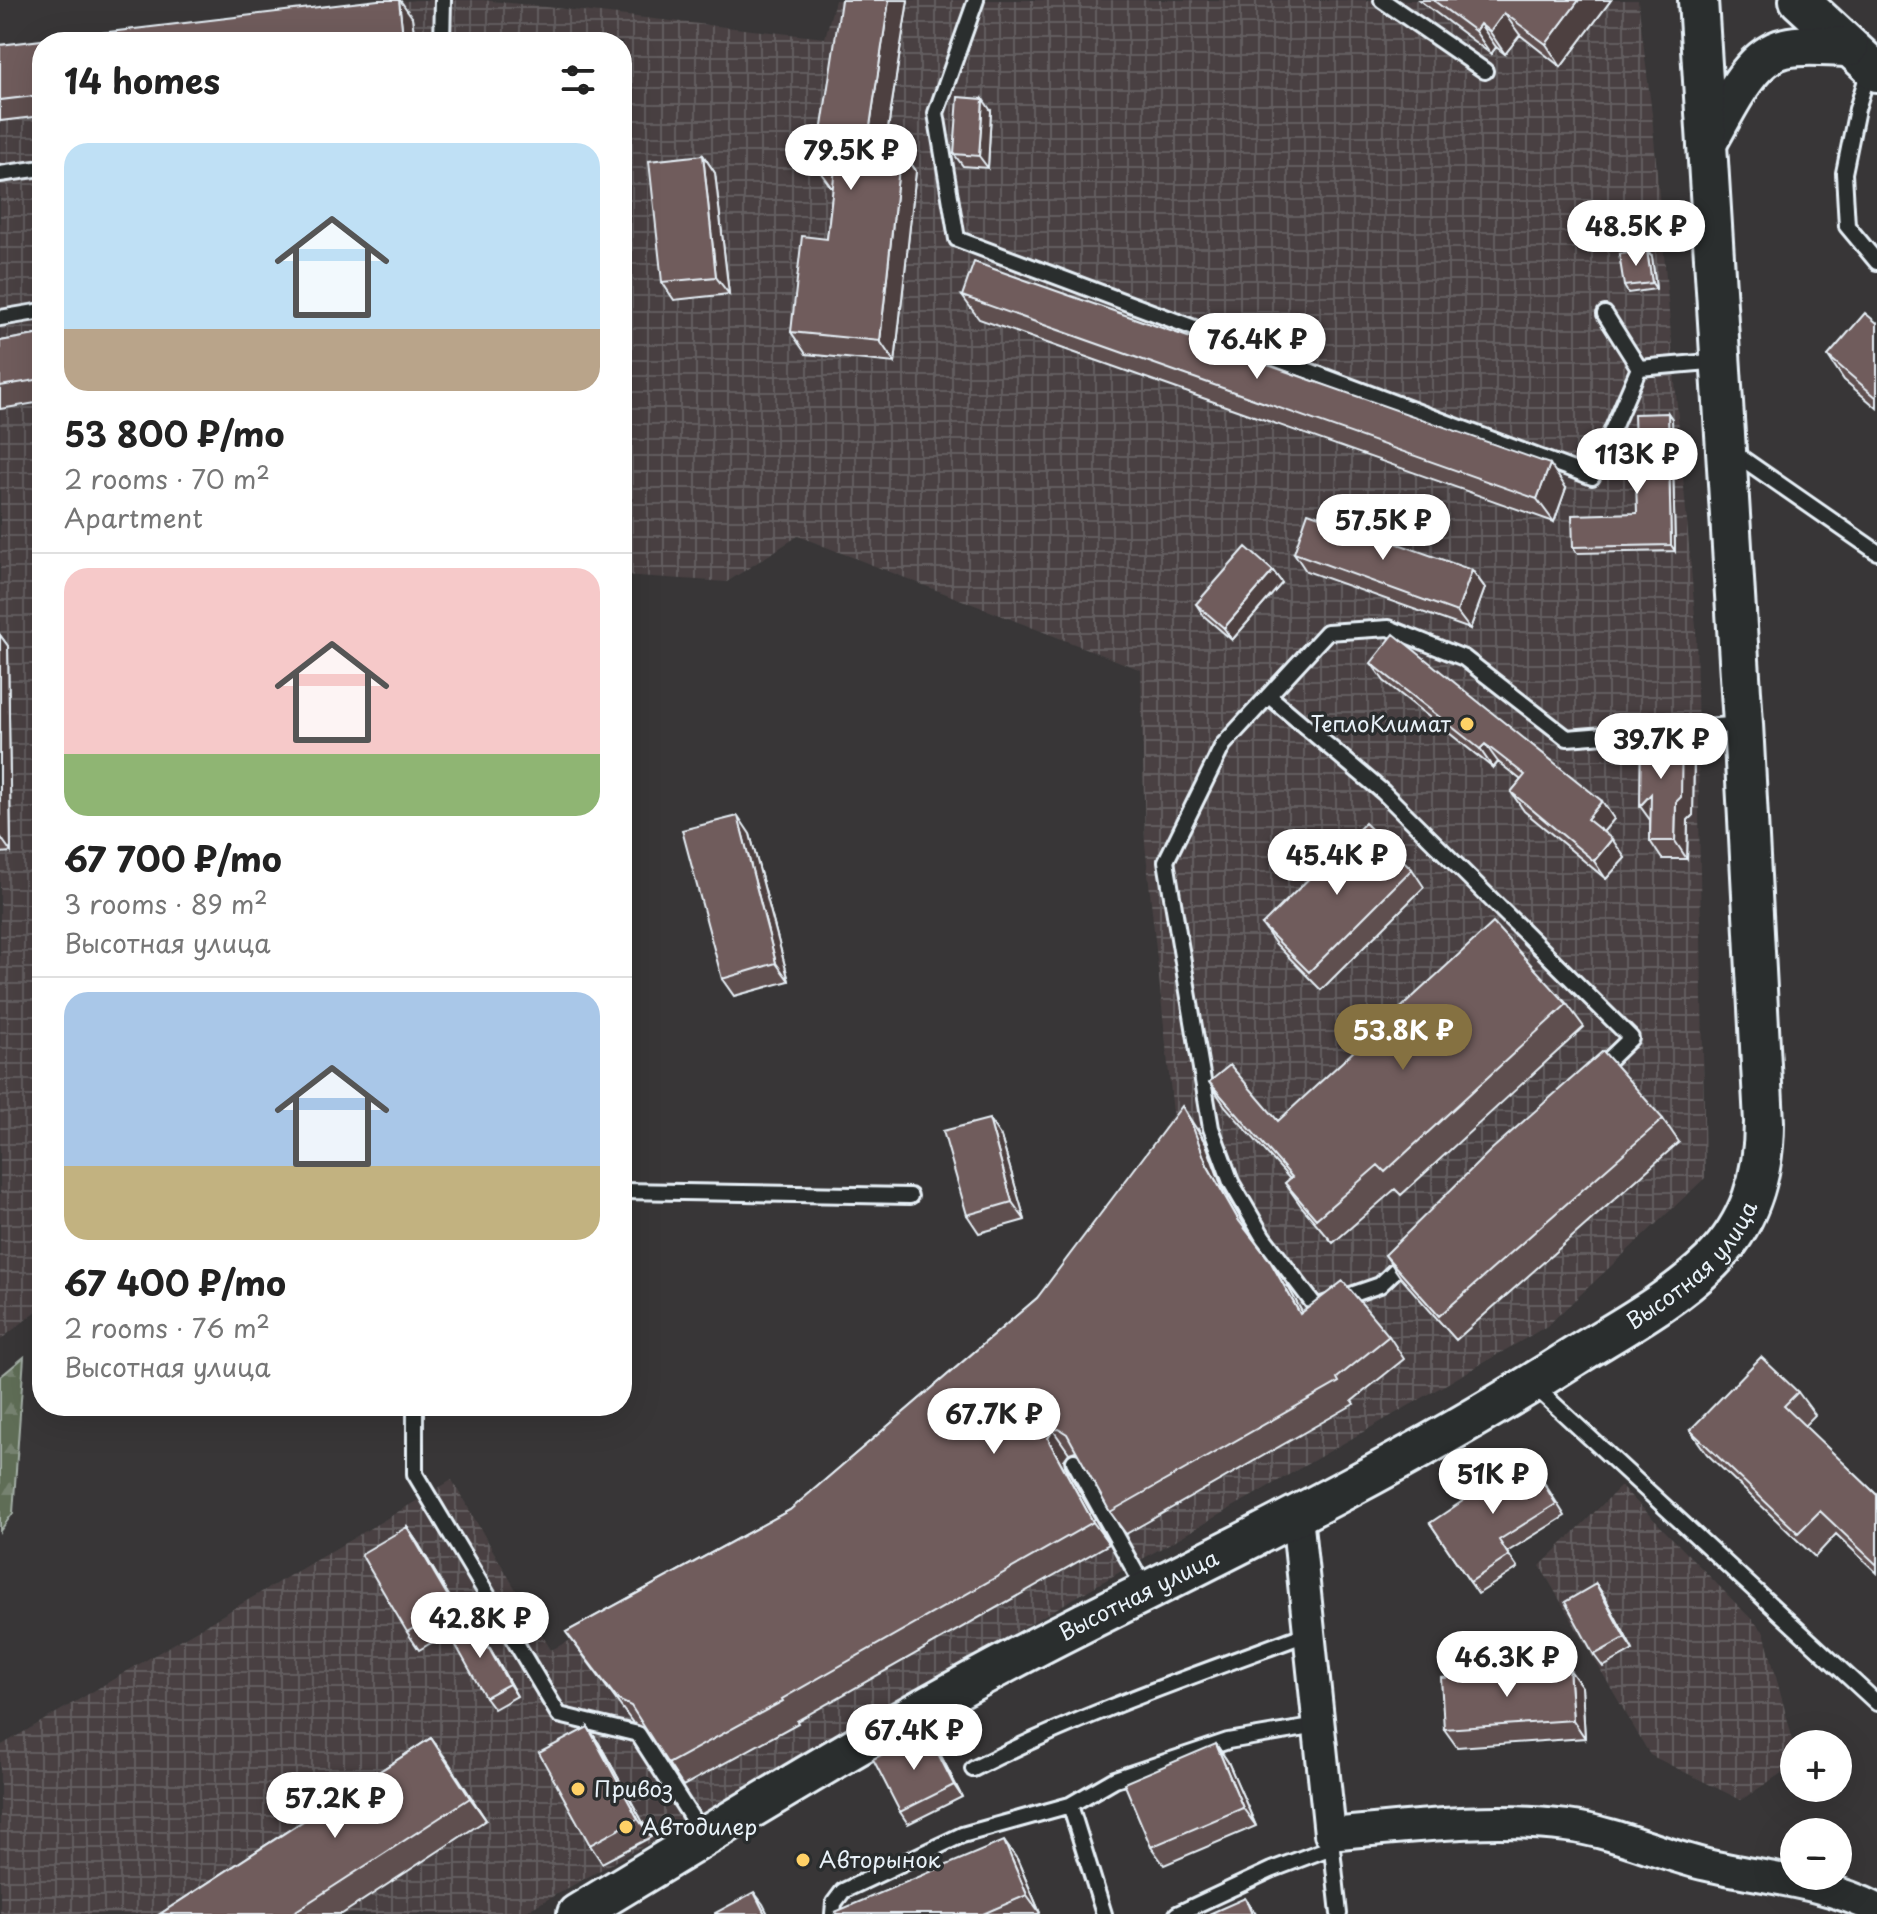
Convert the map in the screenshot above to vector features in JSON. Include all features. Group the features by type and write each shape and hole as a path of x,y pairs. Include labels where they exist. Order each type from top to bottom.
{"street":[{"name":"Высотная улица","path":"577,1914 910,1715 1297,1516 1424,1448 1533,1384 1619,1331 1692,1279 1732,1238 1742,1222 1755,1191 1763,1158 1764,1122 1743,724 1698,0"},
{"path":"1799,0 1865,62"},
{"path":"1707,143 1749,73 1764,56 1790,47 1865,62"},
{"path":"1297,1516 1331,1840 1462,1824 1566,1826 1609,1834 1706,1865 1814,1887 1877,1909"}],"lane":[{"path":"442,32 443,0"},
{"path":"976,0 936,113 957,239 1592,477 1639,368"},
{"path":"1382,0 1485,71"},
{"path":"1865,62 1844,173 1847,226 1877,262"},
{"path":"0,174 32,169"},
{"path":"0,318 32,313"},
{"path":"1605,314 1639,368"},
{"path":"1639,368 1721,361"},
{"path":"1726,447 1877,552"},
{"path":"1423,1242 1380,1285 1316,1307 1263,1237 1231,1182 1211,1128 1166,861 1223,745 1327,632 1389,628 1464,658 1567,738 1743,724"},
{"path":"1269,696 1383,792 1631,1038 1587,1081"},
{"path":"632,1191 910,1196"},
{"path":"1533,1384 1877,1703"},
{"path":"415,1416 415,1474 559,1715 638,1734 705,1837"},
{"path":"1074,1461 1146,1592"},
{"path":"973,1769 1044,1734 1309,1633"},
{"path":"833,1914 834,1903 843,1891 949,1841 1070,1805 1115,1779 1228,1741 1318,1726"},
{"path":"1070,1805 1104,1914"},
{"path":"1177,1914 1331,1840 1339,1914"}],"shaded area":[{"path":"415,0 483,0 825,38 835,0 1638,0 1652,114 1696,627 1705,1178 1547,1326 521,1914 0,1914 0,1746 452,1480 551,1650 823,1514 1043,1320 1173,1113 1145,844 1141,670 798,536 727,582 632,576 632,32 152,32"},
{"path":"32,46 32,1315 0,1340 0,51"},
{"path":"1621,1486 1764,1632 1790,1730 1780,1730 1780,1774 1741,1800 1650,1755 1540,1566"}],"green space":[{"path":"24,1357 13,1513 0,1531 0,1377"}],"building":[{"path":"399,0 402,32 109,32"},
{"path":"841,0 889,0 867,146 901,149 880,341 791,332 802,236 827,239 835,168 816,166"},
{"path":"1433,0 1579,0 1546,44 1504,13 1490,32 1480,24 1475,31"},
{"path":"32,41 32,96 0,100 0,45"},
{"path":"958,97 983,99 979,156 954,154"},
{"path":"703,155 716,277 662,282 649,161"},
{"path":"1647,251 1652,283 1624,286 1619,254"},
{"path":"974,262 1550,464 1537,499 962,296"},
{"path":"1865,313 1877,323 1877,398 1828,356"},
{"path":"32,336 32,381 0,386 0,341"},
{"path":"1668,413 1671,545 1573,547 1572,515 1637,513 1634,414"},
{"path":"1308,512 1472,570 1457,612 1294,553"},
{"path":"1246,547 1273,571 1224,628 1196,604"},
{"path":"1394,634 1602,801 1587,819 1612,839 1594,861 1511,792 1525,775 1485,744 1480,749 1371,663"},
{"path":"1641,732 1682,733 1681,797 1676,802 1675,841 1650,841 1651,794 1640,806"},
{"path":"738,816 776,963 722,979 682,830"},
{"path":"1365,823 1412,869 1309,972 1262,925"},
{"path":"1493,923 1567,1004 1385,1172 1378,1165 1316,1219 1285,1183 1292,1177 1209,1082 1230,1065 1278,1121"},
{"path":"1603,1051 1663,1119 1439,1316 1385,1255 1491,1150"},
{"path":"1182,1106 1207,1165 1239,1221 1270,1261 1300,1314 1343,1281 1389,1336 1337,1378 1339,1382 1110,1512 1067,1434 1059,1429 1053,1430 1048,1438 1050,1443 1093,1522 668,1764 631,1706 618,1700 566,1632 790,1510 1037,1298"},
{"path":"989,1119 1012,1202 967,1215 943,1131"},
{"path":"1761,1357 1798,1392 1784,1406 1877,1495 1877,1565 1820,1511 1798,1533 1690,1430"},
{"path":"1525,1453 1556,1504 1499,1540 1509,1556 1470,1582 1430,1523 1479,1490 1475,1484"},
{"path":"407,1527 453,1605 407,1632 361,1554"},
{"path":"1596,1584 1625,1638 1594,1655 1565,1602"},
{"path":"474,1622 509,1684 485,1697 450,1635"},
{"path":"1569,1669 1573,1720 1444,1729 1441,1678"},
{"path":"588,1727 638,1819 590,1845 539,1753"},
{"path":"927,1732 954,1785 900,1812 873,1759"},
{"path":"431,1738 470,1798 291,1914 160,1914"},
{"path":"1216,1744 1243,1808 1151,1847 1124,1783"},
{"path":"1004,1841 1027,1895 983,1914 835,1912"},
{"path":"754,1892 765,1914 715,1914 715,1913"},
{"path":"1245,1898 1252,1914 1209,1914"}],"place":[{"name":"ТеплоКлимат","path":"1467,724"},
{"name":"Привоз","path":"578,1789"},
{"name":"Автодилер","path":"626,1827"},
{"name":"Авторынок","path":"803,1860"}]}
